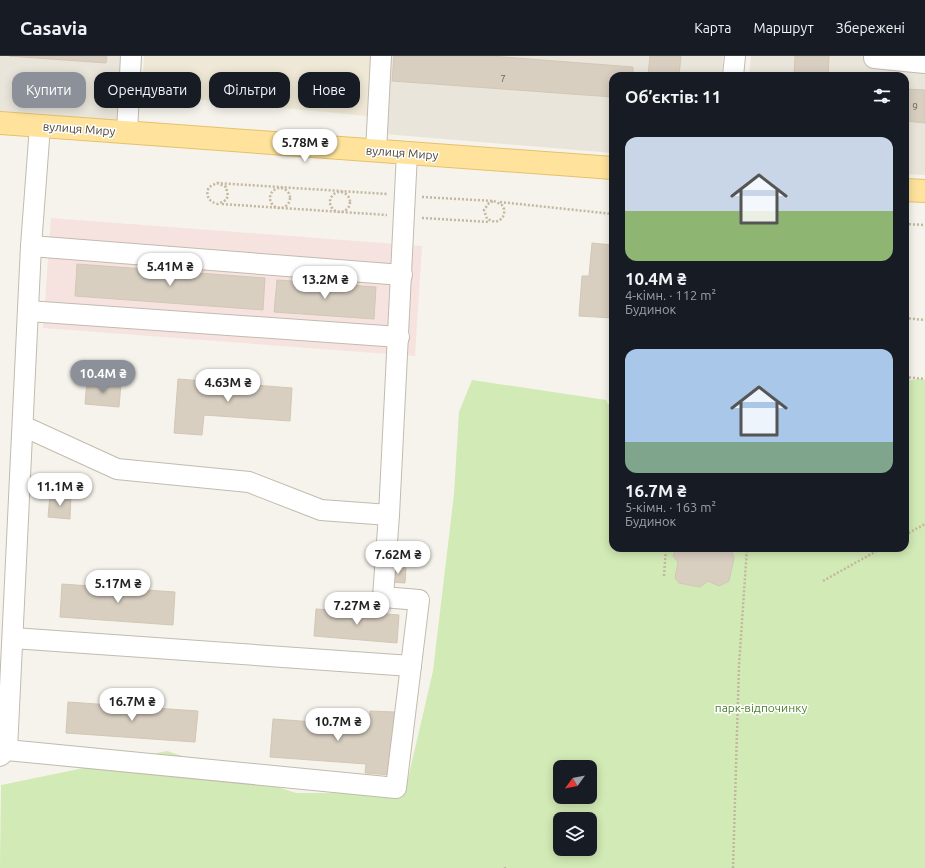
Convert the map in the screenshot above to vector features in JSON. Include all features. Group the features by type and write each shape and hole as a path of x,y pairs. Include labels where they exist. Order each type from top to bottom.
{"main road":[{"name":"вулиця Миру","path":"0,123 609,168"},
{"path":"909,190 925,191"}],"street":[{"path":"127,132 131,56"},
{"path":"376,151 381,56"},
{"path":"733,72 735,56"},
{"path":"874,56 874,58 925,63"},
{"path":"40,126 31,246 13,638 4,753 396,788 419,600 383,597 389,515 408,153"},
{"path":"31,246 402,275"},
{"path":"28,311 399,337"},
{"path":"23,426 117,469 249,482 321,510 389,515"},
{"path":"13,638 411,666"}],"path":[{"path":"218,183 226,187 228,191 226,200 218,204"},
{"path":"498,202 504,209 505,214 499,221 495,222 218,204 210,200 208,196 210,187 218,183 498,202 609,214"},
{"path":"280,187 288,192 290,201 284,208 279,208 271,204 269,199 272,190 280,187"},
{"path":"340,191 348,195 350,204 348,209 339,212 331,208 330,199 332,195 340,191"},
{"path":"494,202 489,203 484,210 487,219 495,222"},
{"path":"909,224 925,225"},
{"path":"909,318 925,320"},
{"path":"909,377 925,378"},
{"path":"909,533 925,524"},
{"path":"664,576 666,552"},
{"path":"733,868 739,665 747,552"},
{"path":"823,581 875,552"}],"shaded area":[{"path":"0,56 125,56 124,72 94,72 94,108 122,108 121,122 0,113"},
{"path":"144,56 374,56 366,116 285,108 290,108 290,72 209,72 209,101 201,100 201,72 143,72"},
{"path":"374,56 723,56 722,72 609,72 609,153 384,134 366,116"},
{"path":"751,56 925,56 925,175 909,174 909,72 749,72"},
{"path":"51,218 422,246 415,356 43,328"}],"green space":[{"name":"парк-відпочинку","path":"472,380 606,400 609,404 609,552 909,552 909,380 925,380 925,868 0,868 1,785 167,751 296,793 401,793 407,783 433,671 454,494 459,412"}],"building":[{"path":"9,56 107,56 106,63"},
{"path":"394,56 491,56 633,67 633,72 609,72 609,97 392,81"},
{"path":"650,56 681,56 679,72 648,72"},
{"path":"795,56 829,56 828,72 794,72"},
{"path":"909,89 925,90 925,123 909,121"},
{"path":"592,243 609,245 609,318 579,316 582,276 589,276"},
{"path":"77,264 265,278 263,310 75,296"},
{"path":"277,280 376,287 374,319 274,312"},
{"path":"178,379 292,388 290,421 204,415 202,435 174,433"},
{"path":"87,380 121,383 119,407 85,404"},
{"path":"50,495 71,496 70,519 48,517"},
{"path":"674,552 732,552 734,558 729,581 719,586 708,581 700,587 679,583 675,578 678,562 673,556"},
{"path":"392,567 406,568 405,583 391,582"},
{"path":"62,584 175,592 173,625 60,617"},
{"path":"316,609 399,615 397,643 314,636"},
{"path":"68,702 198,711 195,742 66,733"},
{"path":"370,711 395,712 391,775 365,773 366,764 270,757 273,719 369,726"}]}
